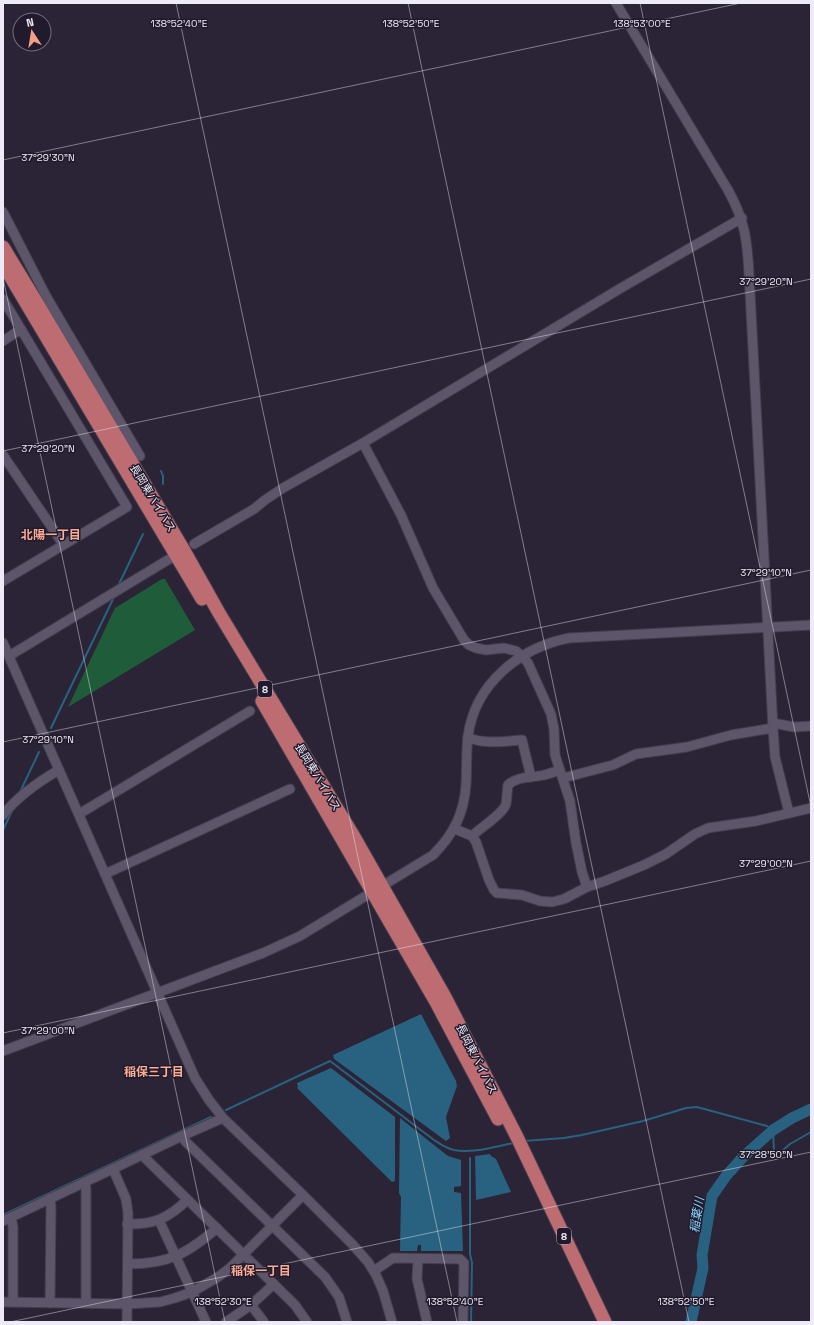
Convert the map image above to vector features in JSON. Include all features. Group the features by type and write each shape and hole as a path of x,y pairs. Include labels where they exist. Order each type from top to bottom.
{"highway":[{"name":"長岡東バイパス","path":"3,247 353,835 377,889"},
{"name":"長岡東バイパス","path":"3,264 377,889 445,997 513,1138 596,1322"},
{"name":"長岡東バイパス","path":"519,1151 605,1322"}],"street":[{"path":"616,3 728,190 742,218 747,240 775,757 790,813"},
{"path":"3,212 46,296 140,456"},
{"path":"194,544 254,509 283,488 363,443 621,288 742,218"},
{"path":"3,299 127,507 3,581"},
{"path":"3,341 21,329"},
{"path":"363,443 401,515 433,588 464,640 469,645 486,650 496,648 510,649 522,656 528,663 551,714 554,750 566,793 570,801 582,872 587,887"},
{"path":"3,455 63,544"},
{"path":"9,656 171,558"},
{"path":"3,1051 276,947 300,936 433,855 455,829 459,818 465,796 466,756 470,725 482,697 496,677 522,656 542,646 569,638 811,625"},
{"path":"3,643 195,1078 223,1118 360,1253 374,1271 388,1304 392,1322"},
{"path":"79,814 250,712"},
{"path":"472,836 482,826 502,811 506,805 508,785 512,781 531,776 561,774 613,765 636,754 681,748 773,725 794,727 811,726"},
{"path":"468,737 481,742 522,740 531,776"},
{"path":"3,815 32,787 59,770"},
{"path":"106,874 290,789"},
{"path":"455,829 472,836 479,846 491,885 497,893 522,894 540,901 552,902 564,899 587,887 650,862 708,828 745,823 811,808"},
{"path":"13,1302 13,1227 7,1219 223,1118"},
{"path":"182,1136 185,1141 271,1226 325,1277 339,1297 347,1322"},
{"path":"142,1155 295,1304 307,1322"},
{"path":"113,1169 126,1199 128,1213 127,1322"},
{"path":"85,1182 86,1303"},
{"path":"3,1302 128,1304 160,1302 192,1292 218,1277 231,1267 302,1195"},
{"path":"50,1198 50,1303"},
{"path":"127,1224 140,1224 159,1220 178,1208 187,1200"},
{"path":"159,1220 206,1322"},
{"path":"128,1264 152,1263 176,1256 198,1245 217,1228"},
{"path":"374,1271 393,1258 462,1260 464,1263 463,1322"},
{"path":"418,1259 418,1279 427,1322"},
{"path":"226,1322 252,1305 274,1284"},
{"path":"252,1305 264,1322"}],"green space":[{"path":"162,579 165,579 195,630 68,707 115,608"}],"water":[{"path":"421,1014 456,1081 457,1086 446,1117 450,1138 446,1141 334,1059 333,1055"},
{"path":"331,1068 395,1117 395,1181 392,1182 297,1088 297,1083"},
{"path":"400,1118 448,1156 461,1160 461,1186 454,1187 454,1192 461,1193 463,1251 421,1251 421,1245 418,1245 417,1251 400,1251"},
{"path":"490,1154 496,1159 511,1192 476,1200 475,1156"}],"waterway":[{"path":"161,471 163,476 163,484"},
{"path":"119,584 143,534"},
{"path":"51,728 114,597"},
{"path":"20,792 39,752"},
{"path":"3,830 12,811"},
{"path":"226,1110 330,1061 434,1140 446,1147 454,1150 468,1151 514,1143"},
{"path":"524,1141 582,1135 643,1121 686,1108 697,1107 767,1126 773,1130 774,1152 782,1151 790,1144 811,1132"},
{"name":"稲葉川","path":"691,1322 703,1268 702,1255 712,1196 726,1176 744,1156 773,1130 792,1118 811,1109"},
{"path":"3,1215 211,1117"},
{"path":"470,1158 470,1254 472,1263 471,1322"}],"district":[{"name":"北陽一丁目","path":"51,535"},
{"name":"稲保三丁目","path":"154,1072"},
{"name":"稲保一丁目","path":"261,1271"}]}
